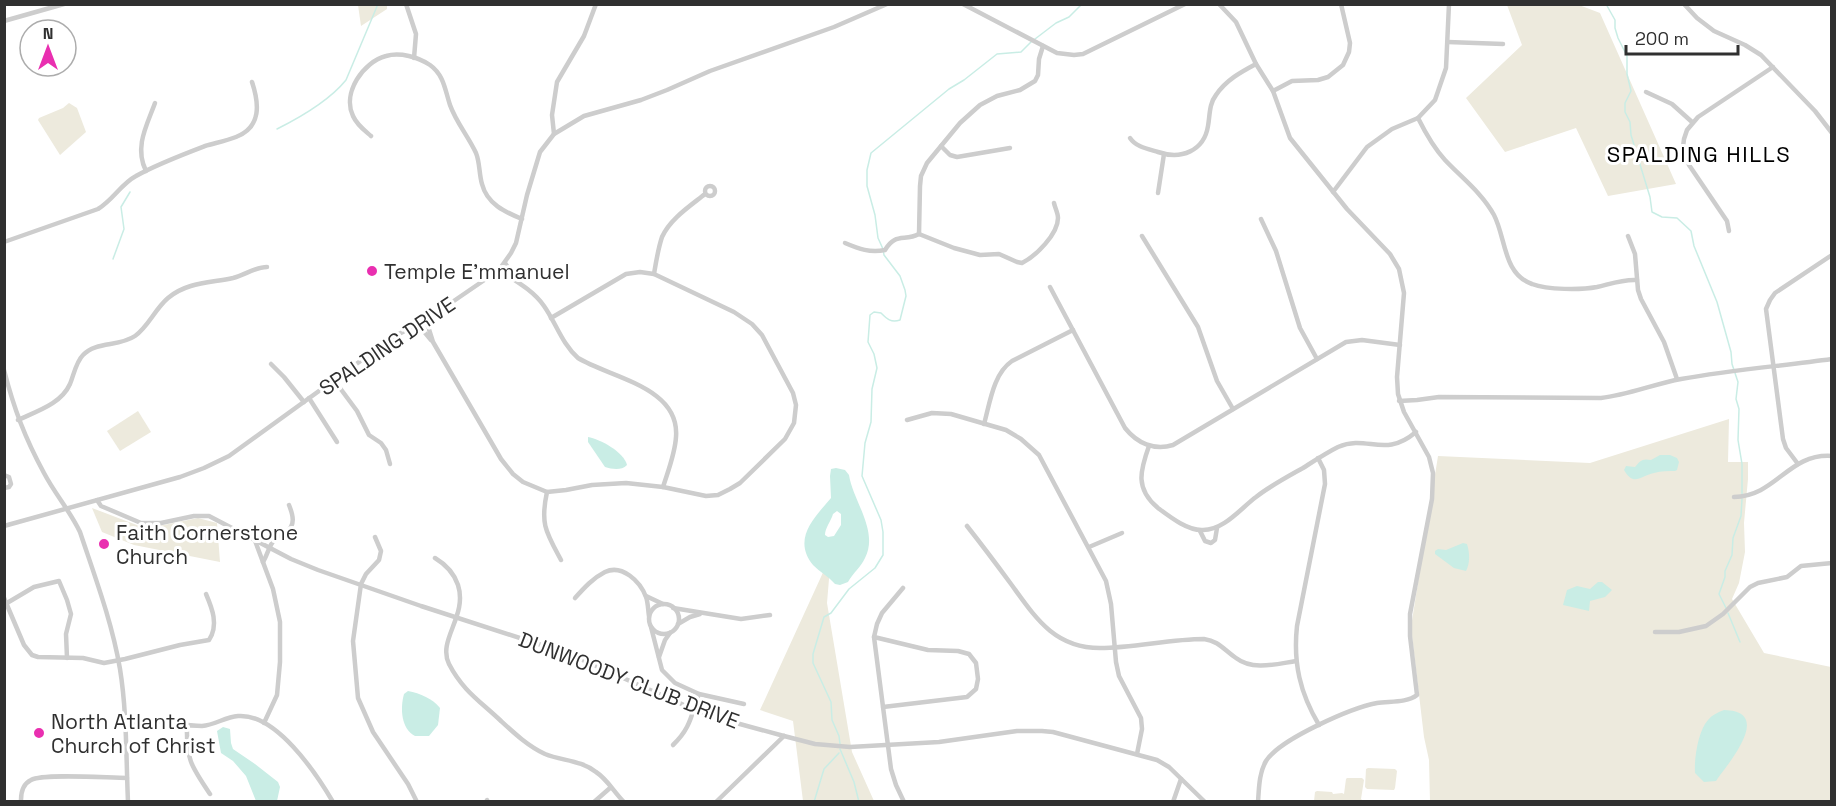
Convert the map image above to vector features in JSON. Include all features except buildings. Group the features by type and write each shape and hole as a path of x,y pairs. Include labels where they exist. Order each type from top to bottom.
{"street":[{"path":"4,21 64,4"},
{"path":"406,4 416,34 414,58"},
{"path":"554,134 552,115 557,82 584,36 596,4"},
{"name":"SPALDING DRIVE","path":"4,526 180,477 229,456 395,336 426,320 499,270 516,243 543,145 554,134 584,116 654,95 710,71 834,27 875,7 887,4"},
{"path":"963,4 1064,55 1083,54 1185,4"},
{"path":"1219,4 1236,22 1256,64 1273,91 1290,138 1333,192 1390,254 1399,269 1404,293 1396,376 1399,400 1429,458 1434,481 1410,614 1410,636 1418,695 1414,698 1360,706 1318,725 1279,747 1267,759 1260,775 1258,801"},
{"path":"1273,91 1292,81 1318,80 1328,77 1343,65 1350,43 1341,4"},
{"path":"1333,192 1367,147 1392,129 1418,118 1431,106 1440,91 1446,68 1449,4"},
{"path":"1684,4 1707,26 1753,49 1815,111 1832,133"},
{"path":"1448,42 1503,44"},
{"path":"919,234 921,176 927,163 960,123 980,105 997,96 1020,90 1035,81 1043,46"},
{"path":"371,136 357,123 351,111 349,98 354,83 369,66 381,57 395,55 414,58 431,66 442,78 456,120 476,155 481,183 487,196 500,208 522,219"},
{"path":"1130,138 1136,145 1173,156 1183,155 1199,146 1207,133 1212,103 1217,93 1231,79 1256,64"},
{"path":"1729,231 1727,220 1685,157 1684,139 1692,122 1773,67"},
{"path":"4,242 98,209 130,180 146,171 201,148 236,137 246,131 254,121 258,109 252,82"},
{"path":"1646,92 1672,104 1692,122"},
{"path":"146,171 141,159 140,146 155,102"},
{"path":"1418,118 1434,148 1490,207 1499,227 1510,264 1522,279 1541,287 1586,288 1624,280 1637,280"},
{"path":"941,146 950,155 957,157 1010,148"},
{"path":"1158,193 1164,154"},
{"path":"654,274 660,242 666,229 705,194"},
{"path":"919,234 954,248 980,255 999,254 1022,263 1042,248 1054,230 1058,219 1054,203"},
{"path":"1261,219 1276,251 1300,328 1317,359"},
{"path":"844,243 863,251 882,251 895,239 914,237 919,234"},
{"path":"1142,236 1198,327 1217,381 1233,409"},
{"path":"1628,236 1635,254 1641,299 1664,342 1677,379"},
{"path":"1798,464 1786,448 1783,439 1766,314 1770,300 1779,290 1832,255"},
{"path":"504,263 512,278"},
{"path":"18,420 53,404 62,397 79,360 86,352 119,343 134,336 141,331 163,303 176,292 194,284 234,278 259,267 267,267"},
{"path":"499,270 540,301 569,349 578,358 651,391 668,408 674,422 676,436 663,487"},
{"path":"417,323 433,342 505,465 523,482 547,492 611,483 638,483 706,496 718,495 730,489 785,440 794,423 796,405 793,393 762,335 752,324 734,312 654,274 640,272 626,274 551,318"},
{"path":"1050,286 1125,428 1135,439 1149,446 1161,448 1173,445 1340,345 1362,340 1400,345"},
{"path":"426,320 433,342"},
{"path":"984,424 998,378 1005,367 1012,361 1073,330"},
{"path":"1399,400 1439,397 1601,398 1626,394 1677,379 1832,359"},
{"path":"271,364 306,400 337,442"},
{"path":"4,370 7,392 18,420 44,474 80,532 108,616 120,660 128,801"},
{"path":"334,380 357,411 369,435 381,443 386,450 390,464"},
{"path":"907,420 943,412 1013,434 1039,455 1106,580 1119,676 1141,718 1142,729 1137,754"},
{"path":"1149,446 1141,473 1146,494 1160,509 1186,526 1200,531 1216,528 1257,496 1318,458 1346,444 1359,442 1389,446 1404,441 1416,432"},
{"path":"1734,497 1749,496 1761,491 1798,464 1815,457 1832,456"},
{"path":"1318,458 1324,470 1325,484 1297,626 1296,661 1303,695 1318,725"},
{"path":"4,476 9,477 11,484 4,488"},
{"path":"547,492 543,510 544,524 561,560"},
{"name":"DUNWOODY CLUB DRIVE","path":"97,500 101,506 141,523 161,523 194,516 214,519 304,565 569,654 693,709 726,721 832,747 939,742 1017,731 1053,732 1137,754 1163,764 1205,801"},
{"path":"263,562 275,538 292,526 293,516 289,506"},
{"path":"967,526 1043,626 1059,637 1090,647 1204,639 1219,643 1237,659 1250,665 1263,666 1296,661"},
{"path":"1200,531 1205,541 1211,543 1215,540 1216,528"},
{"path":"1089,547 1122,533"},
{"path":"375,537 381,551 379,560 366,574 361,584 353,641 358,698 373,732 417,801"},
{"path":"254,538 273,589 280,631 278,695 264,723"},
{"path":"435,558 449,569 456,580 461,598 457,617 448,639 447,658 464,686 514,734 545,754 588,767 601,775 610,788 624,801"},
{"path":"1655,632 1679,632 1706,626 1724,614 1750,587 1764,581 1787,577 1801,566 1832,563"},
{"path":"575,598 590,581 606,571 616,570 632,578 646,596 673,608 749,619 770,615"},
{"path":"67,658 66,634 71,614 59,581 34,587 6,601 27,650 38,657 90,659 104,663 209,640 213,633 214,620 207,594"},
{"path":"903,588 882,613 874,637 891,769 904,801"},
{"path":"646,596 662,670 675,682 699,694 744,704"},
{"path":"649,616 654,609 664,604"},
{"path":"673,608 678,616 678,624"},
{"path":"659,657 665,640 678,624 690,617 702,614"},
{"path":"651,627 660,633 671,632"},
{"path":"874,637 928,650 963,651 973,658 978,669 976,689 967,697 883,706"},
{"path":"673,745 688,728 699,694"},
{"path":"124,723 146,721 202,726 238,716 252,718 264,723 293,746 317,774 333,801"},
{"path":"187,725 186,747 192,768 210,794"},
{"path":"716,801 784,736"},
{"path":"20,801 22,789 28,781 34,778 127,778"},
{"path":"1173,801 1182,779"},
{"path":"594,801 610,788"}],"shaded area":[{"path":"358,5 387,5 387,9 361,26"},
{"path":"1507,5 1579,5 1600,13 1676,184 1608,196 1576,128 1505,152 1466,98 1522,45"},
{"path":"69,103 77,108 86,132 60,155 38,120"},
{"path":"138,411 151,432 120,451 107,431"},
{"path":"1729,419 1728,462 1748,462 1744,523 1745,552 1739,583 1732,599 1764,653 1831,667 1831,801 1430,802 1429,760 1424,737 1411,627 1438,456 1590,463"},
{"path":"588,437 611,447 621,455 627,465 619,469 605,467 588,442"},
{"path":"1660,455 1677,458 1679,462 1677,470 1657,472 1634,479 1624,470 1626,466 1635,467 1642,460 1651,460"},
{"path":"831,469 845,470 849,475 869,537 863,561 848,582 840,585 835,584 813,565 805,546 805,538 812,521 831,498","holes":["837,511 841,514 841,525 834,536 828,537 825,532 833,514"]},
{"path":"92,508 142,527 198,518 217,523 220,562 134,545 102,532"},
{"path":"1463,543 1467,544 1469,551 1466,571 1454,568 1435,554 1438,549 1446,550"},
{"path":"831,555 827,603 852,752 874,801 803,801 793,721 760,710"},
{"path":"1598,582 1602,582 1612,590 1605,597 1590,601 1589,611 1563,605 1567,590 1577,586 1590,589"},
{"path":"408,691 426,697 440,708 438,725 429,736 415,736 410,733 404,723 402,705 404,694"},
{"path":"1724,710 1738,712 1745,718 1747,727 1739,748 1716,781 1704,782 1695,773 1699,738 1708,720"},
{"path":"223,727 230,729 233,749 278,782 280,787 277,801 256,801 246,776 233,761 221,753 217,731"},
{"path":"1366,769 1395,769 1397,771 1394,790 1367,789 1365,787"},
{"path":"1347,778 1364,780 1361,799 1363,801 1314,801 1317,791 1344,794"}],"waterway":[{"path":"277,129 323,102 346,80 378,4"},
{"path":"1035,39 1056,23 1069,17 1082,4"},
{"path":"1606,4 1615,20 1618,38 1627,56 1627,74 1631,91 1625,103 1625,112 1630,122 1631,135 1650,197 1652,212 1662,217 1677,218 1691,231 1694,246 1717,302 1731,352 1738,382 1736,399 1739,409 1738,440 1742,464 1742,494"},
{"path":"840,744 832,720 831,702 813,663 813,654 824,617 831,613 849,589 875,568 883,555 881,520 862,476 865,443 871,422 872,389 877,368 868,342 870,315 874,312 881,313 889,320 900,320 906,296 900,276 884,255 878,238 875,215 867,186 867,170 871,153 949,89 997,54 1021,52 1031,42"},
{"path":"113,259 124,229 121,207 130,192"},
{"path":"1726,608 1719,594 1732,555 1733,538 1741,516 1742,499"},
{"path":"1728,613 1740,642"},
{"path":"840,749 854,782 859,802"},
{"path":"814,802 824,769 839,753"}],"place":[{"name":"Temple E'mmanuel","path":"372,271"},
{"name":"Faith Cornerstone Church","path":"104,544"},
{"name":"North Atlanta Church of Christ","path":"39,733"}],"district":[{"name":"SPALDING HILLS","path":"1699,154"}]}
